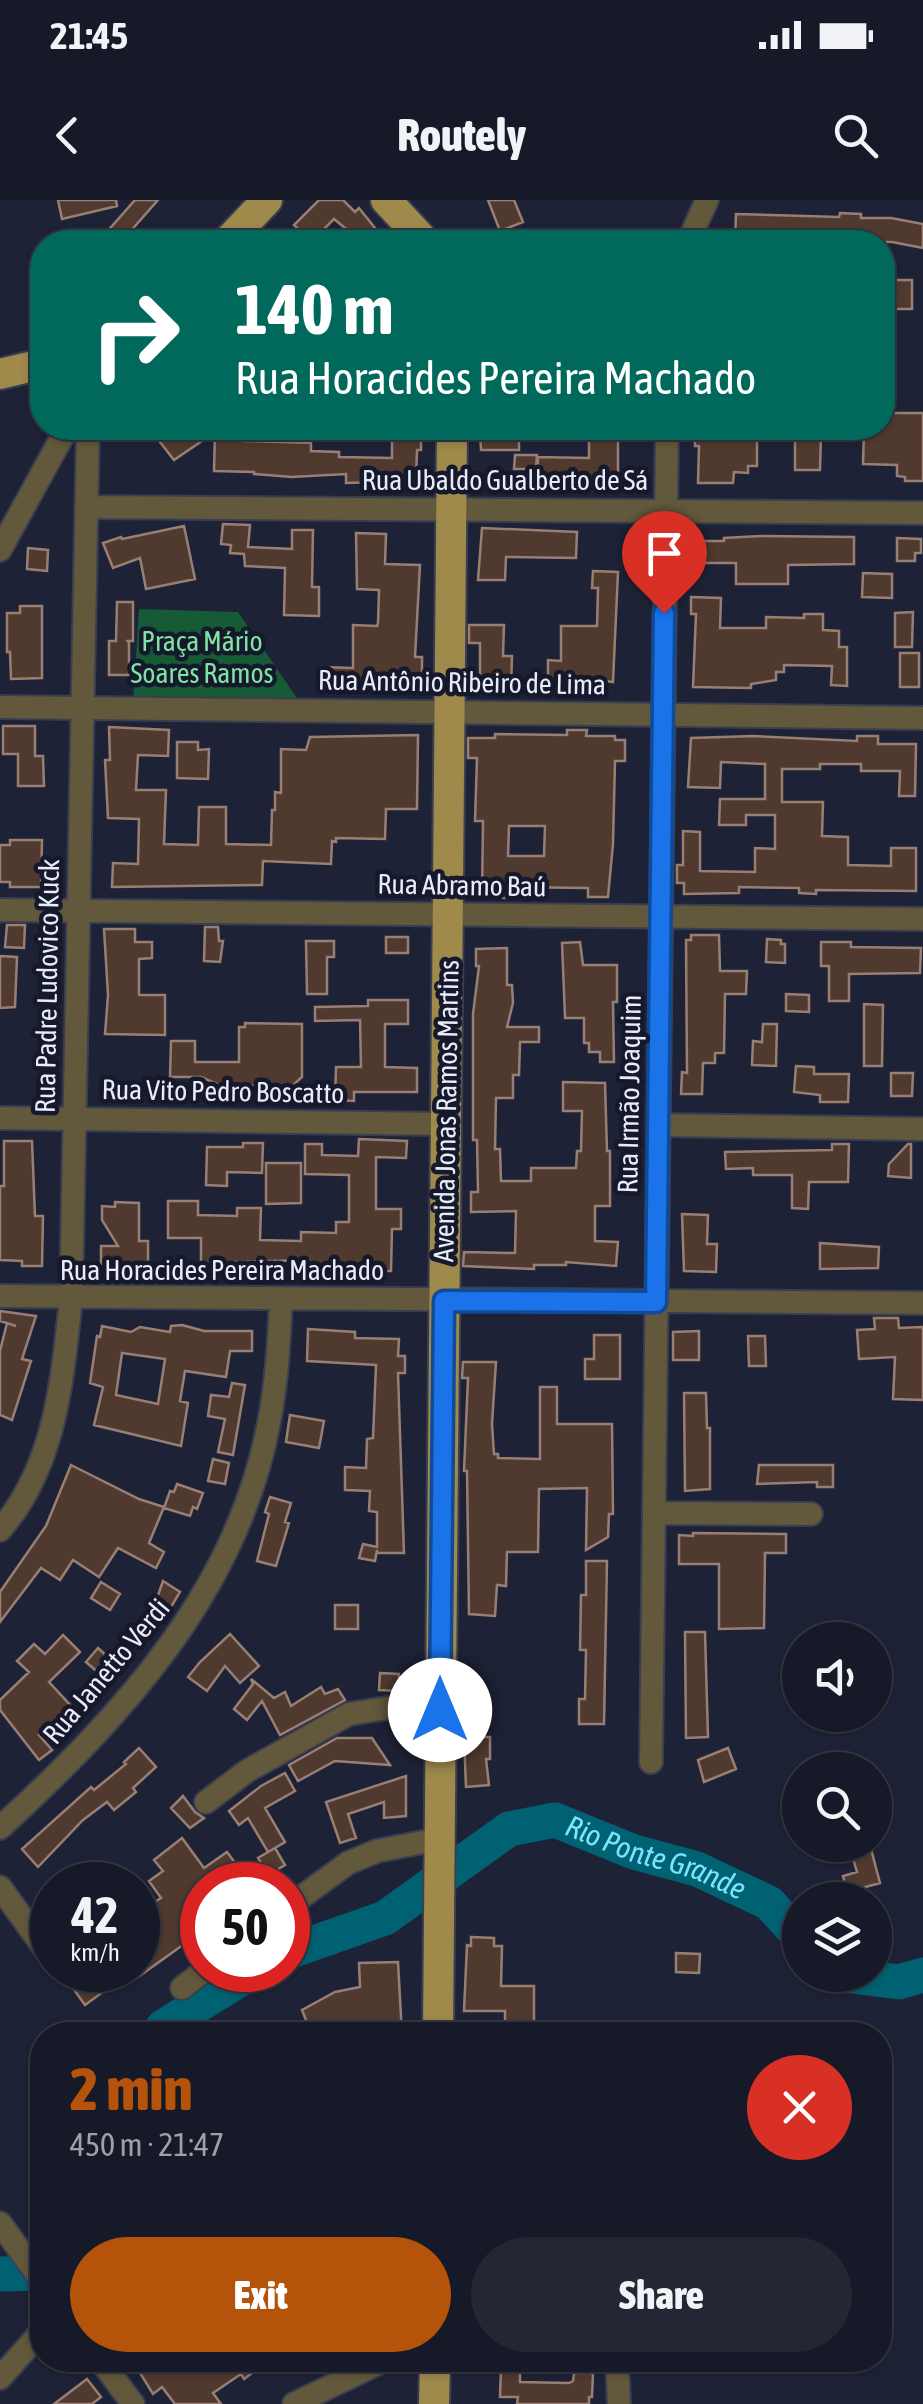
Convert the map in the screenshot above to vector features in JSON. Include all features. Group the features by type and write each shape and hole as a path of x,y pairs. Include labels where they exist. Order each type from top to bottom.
{"main road":[{"path":"239,230 268,200"},
{"path":"386,200 414,230"},
{"path":"0,374 30,367"},
{"name":"Avenida Jonas Ramos Martins","path":"438,2022 452,440"},
{"path":"434,2404 435,2372"}],"street":[{"path":"694,230 708,200"},
{"path":"0,550 61,440"},
{"name":"Rua Padre Ludovico Kuck","path":"0,1530 31,1485 49,1442 62,1382 71,1299 88,440"},
{"name":"Rua Irmão Joaquim","path":"651,1762 667,440"},
{"name":"Rua Ubaldo Gualberto de Sá","path":"86,506 923,512"},
{"name":"Rua Antônio Ribeiro de Lima","path":"0,707 923,718"},
{"name":"Rua Abramo Baú","path":"0,910 923,919"},
{"name":"Rua Vito Pedro Boscatto","path":"0,1118 446,1124"},
{"path":"658,1126 923,1129"},
{"name":"Rua Horacides Pereira Machado","path":"0,1296 923,1304"},
{"name":"Rua Janetto Verdi","path":"0,1828 97,1735 152,1672 193,1614 226,1556 250,1493 269,1425 278,1366 281,1300"},
{"path":"654,1513 811,1514"},
{"path":"206,1802 247,1771 349,1714 387,1708 440,1710"},
{"path":"310,1891 348,1863 377,1851 439,1838"},
{"path":"0,1886 30,1928"},
{"path":"0,2223 30,2263"},
{"path":"0,2378 30,2344"},
{"path":"109,2372 133,2404"},
{"path":"294,2404 360,2372"},
{"path":"618,2372 619,2404"}],"green space":[{"name":"Praça Mário Soares Ramos","path":"139,609 238,612 301,704 133,702"}],"building":[{"path":"58,200 116,200 117,206 62,219"},
{"path":"135,200 158,200 132,230 109,230"},
{"path":"319,200 343,200 355,212 359,208 375,228 347,230 334,219 323,230 299,230 294,225"},
{"path":"488,200 514,200 523,222 500,230"},
{"path":"840,213 861,214 861,218 923,224 923,248 895,243 895,230 735,230 736,214 839,217"},
{"path":"895,280 912,280 912,309 895,309"},
{"path":"895,413 923,413 923,481 905,481 905,477 897,476 897,465 863,464 864,440 895,440"},
{"path":"158,440 203,440 174,460"},
{"path":"215,440 311,443 311,451 339,452 339,457 392,458 392,440 421,440 416,481 346,483 346,474 292,477 214,471"},
{"path":"480,440 519,440 519,450 481,450"},
{"path":"589,440 618,440 618,485 537,481 538,457 589,458"},
{"path":"695,440 757,440 757,466 748,466 748,473 734,472 733,483 698,483 699,446 695,446"},
{"path":"795,440 821,440 820,470 795,470"},
{"path":"515,455 537,455 536,469 514,469"},
{"path":"223,524 250,525 248,547 292,549 292,530 313,530 312,587 319,587 319,616 284,615 285,568 245,566 244,554 230,553 231,545 221,544"},
{"path":"184,526 195,579 146,589 140,558 113,568 103,543 121,537"},
{"path":"482,528 577,532 576,558 506,557 505,580 478,580"},
{"path":"356,533 386,534 385,564 420,565 415,657 422,657 422,679 322,682 322,667 353,668 353,625 378,623 379,590 357,589"},
{"path":"761,536 854,537 854,564 788,565 788,584 736,584 736,563 698,563 698,541"},
{"path":"897,538 921,539 921,553 915,553 915,561 897,561"},
{"path":"28,548 48,550 47,571 27,569"},
{"path":"593,571 618,572 613,682 605,681 605,687 548,686 548,660 561,661 561,626 597,626 598,588 592,588"},
{"path":"863,573 892,574 892,598 862,597"},
{"path":"691,597 721,598 720,628 766,628 766,617 823,614 823,630 839,631 839,647 847,647 847,686 831,685 832,666 784,665 784,672 776,672 776,680 751,684 751,688 693,687 696,614 691,614"},
{"path":"117,602 133,602 129,675 109,675 109,641 116,641"},
{"path":"20,606 42,606 42,678 11,679 7,613 20,613"},
{"path":"913,612 912,647 895,647 895,613"},
{"path":"469,625 504,625 503,656 512,656 511,688 480,688 480,643 469,643"},
{"path":"900,653 919,653 919,687 900,687"},
{"path":"3,726 35,726 35,756 43,756 44,786 18,786 18,754 3,754"},
{"path":"109,727 169,730 168,756 138,755 136,790 166,790 164,844 198,845 199,807 226,807 226,844 271,845 275,792 281,793 281,749 306,750 310,737 418,735 417,809 386,809 385,839 336,838 336,842 332,841 331,864 263,861 262,885 112,887 113,863 138,864 139,819 108,818 105,760 110,760"},
{"path":"567,730 587,730 586,736 625,740 625,761 615,761 608,897 588,897 588,888 507,887 507,898 482,897 483,821 475,821 477,758 468,758 468,738 495,738 495,734 567,735","holes":["509,826 545,826 544,856 508,856"]},
{"path":"754,736 857,741 857,736 878,736 878,744 916,744 915,796 899,796 900,771 861,771 861,764 820,764 820,769 782,769 782,802 823,802 822,836 848,837 848,865 891,866 891,848 916,848 916,891 816,890 816,894 799,893 799,888 739,887 739,893 684,894 684,883 677,883 677,865 683,865 683,831 700,832 700,871 755,872 755,848 775,849 775,815 746,815 746,825 719,825 720,799 765,799 765,764 721,762 720,788 688,787 691,738"},
{"path":"177,742 198,742 198,750 209,749 208,779 177,778"},
{"path":"10,840 42,840 41,887 10,887 10,882 0,882 0,845 10,845"},
{"path":"7,925 25,925 24,948 5,947"},
{"path":"205,927 218,927 219,941 223,941 220,962 204,961"},
{"path":"104,929 135,929 135,942 152,942 152,958 139,959 139,995 165,995 165,1035 105,1034 108,995"},
{"path":"691,935 719,935 720,971 747,971 746,994 725,994 724,1053 715,1053 715,1063 703,1063 702,1094 681,1094 682,1072 687,1073 686,940 691,940"},
{"path":"386,937 408,937 408,953 386,953"},
{"path":"767,939 785,944 785,963 766,962"},
{"path":"306,941 334,941 334,957 327,957 327,994 307,994"},
{"path":"580,942 583,965 617,965 614,1062 600,1062 600,1052 589,1052 589,1043 584,1043 584,1018 565,1018 562,943"},
{"path":"821,942 851,942 851,947 921,948 920,973 849,974 849,1001 829,1001 829,966 821,966"},
{"path":"507,948 507,985 512,985 513,1003 507,1027 539,1027 539,1042 520,1042 519,1075 513,1075 513,1098 496,1098 495,1149 500,1149 501,1181 531,1181 531,1168 576,1168 577,1151 581,1151 582,1111 563,1111 563,1082 605,1083 610,1206 595,1206 595,1241 618,1242 616,1266 566,1262 534,1265 534,1269 463,1266 464,1252 515,1253 516,1211 471,1212 471,1192 478,1192 477,1140 473,1140 473,1014 479,966 476,949"},
{"path":"0,956 17,957 15,1007 0,1008"},
{"path":"786,994 809,995 809,1012 786,1011"},
{"path":"368,1000 408,1000 408,1024 385,1024 385,1067 417,1068 417,1092 354,1092 354,1101 335,1100 336,1067 361,1067 360,1020 315,1021 315,1007 368,1006"},
{"path":"864,1004 883,1005 882,1066 864,1066"},
{"path":"245,1023 302,1024 302,1077 291,1087 217,1084 201,1077 170,1077 171,1041 195,1041 195,1062 239,1062 239,1027 245,1027"},
{"path":"763,1024 777,1024 776,1066 752,1065 753,1041 762,1042"},
{"path":"796,1066 814,1067 814,1074 849,1074 848,1102 820,1102 820,1095 794,1092"},
{"path":"891,1073 913,1073 912,1096 891,1096"},
{"path":"359,1139 407,1141 406,1158 376,1157 376,1209 401,1209 401,1229 392,1229 391,1271 351,1275 351,1268 315,1267 309,1260 201,1263 201,1238 168,1238 168,1201 198,1201 198,1215 237,1216 237,1208 261,1208 260,1240 301,1241 301,1232 336,1233 336,1222 349,1222 349,1175 305,1174 305,1144 322,1144 322,1155 358,1156"},
{"path":"4,1141 32,1141 35,1216 43,1216 42,1266 0,1260"},
{"path":"243,1143 263,1143 262,1173 227,1172 227,1186 206,1185 207,1147 243,1147"},
{"path":"832,1144 849,1144 848,1182 809,1182 808,1209 792,1208 792,1175 753,1175 753,1168 726,1169 725,1152 832,1150"},
{"path":"908,1144 911,1178 888,1176 889,1164"},
{"path":"266,1163 301,1163 301,1203 266,1204"},
{"path":"115,1202 139,1203 139,1241 148,1241 148,1273 132,1273 132,1268 101,1268 101,1246 118,1246 102,1220 102,1206 115,1207"},
{"path":"682,1214 708,1215 707,1244 717,1244 716,1272 684,1271"},
{"path":"820,1243 879,1247 878,1268 820,1269"},
{"path":"0,1311 36,1316 22,1359 31,1361 12,1420 0,1415 0,1351 7,1323 0,1321"},
{"path":"874,1318 898,1318 899,1328 923,1327 923,1400 893,1399 895,1357 859,1359 857,1330 875,1329"},
{"path":"102,1326 131,1332 140,1327 170,1332 171,1326 252,1331 252,1351 230,1351 226,1377 185,1371 180,1401 188,1403 181,1446 94,1425 103,1387 90,1383","holes":["122,1353 165,1359 158,1404 116,1395"]},
{"path":"308,1329 355,1332 355,1338 399,1339 398,1356 405,1356 405,1373 398,1373 404,1553 377,1550 375,1561 359,1558 363,1544 377,1547 377,1512 369,1511 370,1491 345,1490 345,1467 366,1468 367,1439 373,1438 376,1365 307,1361"},
{"path":"699,1331 699,1360 673,1360 673,1332"},
{"path":"594,1335 620,1335 620,1379 585,1379 585,1359 594,1359"},
{"path":"748,1336 765,1336 766,1366 749,1366"},
{"path":"463,1362 496,1362 492,1424 494,1454 498,1458 540,1459 540,1387 557,1387 557,1424 612,1424 613,1514 609,1514 608,1537 586,1550 587,1488 539,1489 538,1552 507,1552 506,1586 497,1585 495,1616 469,1614 464,1471 468,1378 462,1378"},
{"path":"232,1383 245,1385 233,1455 218,1452 225,1419 208,1416 211,1395 229,1397"},
{"path":"684,1393 706,1393 710,1489 685,1491"},
{"path":"290,1415 324,1421 319,1448 286,1442"},
{"path":"213,1459 229,1463 225,1484 208,1481"},
{"path":"71,1465 164,1507 149,1543 164,1552 156,1568 118,1548 99,1577 73,1560 60,1580 41,1568 0,1622 0,1592 46,1526"},
{"path":"759,1465 833,1465 833,1487 817,1487 817,1482 757,1484"},
{"path":"177,1484 203,1493 190,1516 164,1508"},
{"path":"270,1497 291,1503 276,1566 257,1561"},
{"path":"786,1534 786,1553 765,1553 764,1628 719,1629 719,1564 679,1564 679,1535"},
{"path":"586,1561 607,1561 604,1724 579,1724 579,1699 585,1699 586,1650 580,1650"},
{"path":"163,1581 180,1592 171,1607 157,1598"},
{"path":"101,1582 120,1594 110,1610 91,1598"},
{"path":"335,1605 358,1605 358,1629 335,1629"},
{"path":"685,1632 705,1632 708,1737 686,1738"},
{"path":"230,1634 259,1666 240,1683 225,1666 207,1691 188,1677"},
{"path":"63,1635 80,1652 49,1682 72,1707 39,1735 52,1750 39,1760 0,1710 0,1700 29,1672 17,1661 34,1644 45,1654"},
{"path":"98,1648 119,1667 108,1681 86,1662"},
{"path":"380,1673 399,1674 399,1691 379,1690"},
{"path":"251,1679 274,1698 285,1692 291,1706 321,1687 325,1694 338,1689 345,1700 280,1735 262,1701 247,1720 234,1709 253,1684"},
{"path":"464,1737 490,1737 490,1759 486,1759 489,1785 466,1787"},
{"path":"337,1738 372,1738 390,1765 335,1761 298,1781 289,1765"},
{"path":"139,1748 156,1767 133,1788 136,1792 114,1810 107,1802 83,1820 43,1862 34,1862 22,1849"},
{"path":"728,1748 736,1769 704,1782 698,1760"},
{"path":"285,1773 295,1791 265,1808 285,1842 268,1852 248,1818 239,1825 229,1811"},
{"path":"406,1776 406,1816 384,1818 384,1802 348,1814 356,1838 340,1843 326,1802"},
{"path":"183,1796 204,1818 190,1828 171,1808"},
{"path":"182,1838 200,1862 180,1862 180,1947 160,1961 163,1871 160,1862 154,1860"},
{"path":"275,1848 283,1862 260,1862 258,1858"},
{"path":"227,1852 234,1862 213,1862"},
{"path":"854,1862 874,1862 880,1882 844,1882 843,1876 857,1872"},
{"path":"471,1937 494,1938 494,1946 502,1946 501,1986 534,1986 534,2022 505,2022 505,2011 464,2011 467,1945 471,1946"},
{"path":"676,1953 700,1954 699,1973 676,1972"},
{"path":"398,1962 401,2022 307,2022 302,2010 335,1992 360,1987 359,1963"},
{"path":"76,1992 103,1992 85,2005"},
{"path":"139,2372 254,2372 244,2379 241,2374 213,2393 221,2404 175,2404 162,2387 153,2394"},
{"path":"501,2372 520,2372 520,2382 569,2383 574,2373 593,2373 589,2404 517,2404 518,2397 500,2397"},
{"path":"87,2379 101,2397 92,2404 54,2404"}],"waterway":[{"name":"Rio Ponte Grande","path":"310,1944 385,1918 509,1829 555,1820 634,1852 697,1869 769,1903 782,1917"},
{"name":"Rio Ponte Grande","path":"892,1981 923,1975"},
{"name":"Rio Ponte Grande","path":"171,2022 219,1992"},
{"name":"Rio Ponte Grande","path":"0,2274 30,2273"}],"route":[{"path":"440,1710 444,1301 656,1302 664,613"}]}
